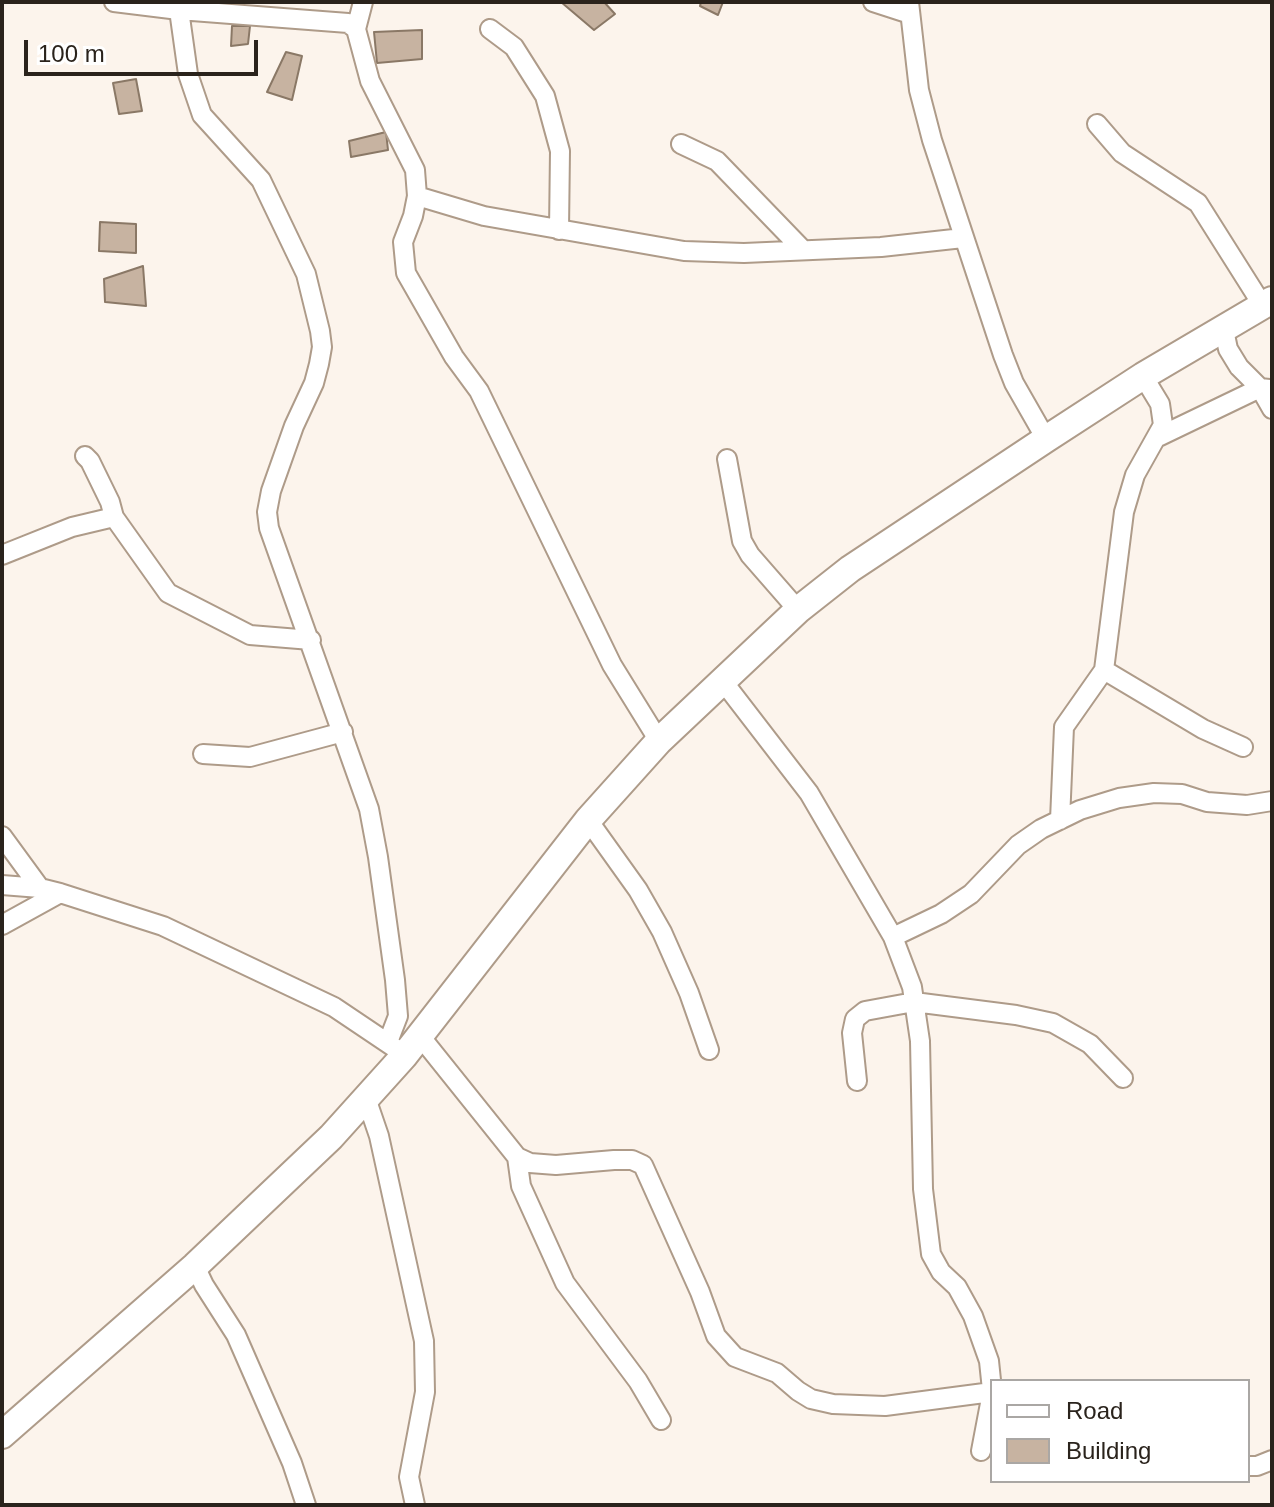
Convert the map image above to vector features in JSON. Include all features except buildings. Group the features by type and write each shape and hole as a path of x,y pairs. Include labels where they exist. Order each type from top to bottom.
{"main road":[{"path":"2,1435 195,1266 331,1137 366,1098 404,1044 588,820 659,741 798,610 862,561 1046,439 1143,376 1267,303"}],"street":[{"path":"114,2 348,23 356,29"},
{"path":"363,2 356,29 370,81 415,170 417,196 403,242 406,273 454,357 479,391 612,665 659,741"},
{"path":"873,2 910,8 919,90 963,238 1014,383 1046,439"},
{"path":"179,10 183,49 198,105 212,126 261,180 306,274 320,331 322,347 314,383 294,426 271,491 267,512 269,528 369,809 404,1044"},
{"path":"490,29 514,47 545,96 560,151 559,230"},
{"path":"1097,124 1122,153 1198,203 1267,303"},
{"path":"681,144 717,161 802,249"},
{"path":"417,196 484,216 684,251 744,253 881,247 963,238"},
{"path":"1224,330 1228,349 1239,367 1266,389 1272,409"},
{"path":"1060,820 1064,727 1104,670 1124,512 1135,475 1163,425 1160,404 1143,376"},
{"path":"1156,438 1266,389"},
{"path":"85,456 97,474 114,517 168,593 250,635 311,640"},
{"path":"727,459 742,541 750,555 798,610"},
{"path":"2,555 72,527 114,517"},
{"path":"1104,670 1203,729 1243,747"},
{"path":"722,680 809,793 893,937 912,987 920,1041 923,1189 931,1254 941,1272 957,1287 973,1316 989,1361 991,1379"},
{"path":"203,754 250,757 343,732"},
{"path":"893,937 941,914 971,894 1018,845 1041,829 1080,810 1119,798 1154,793 1182,794 1207,802 1247,805 1272,801"},
{"path":"588,820 638,890 662,932 689,993 709,1050"},
{"path":"2,836 40,888"},
{"path":"2,885 60,893 163,926 334,1007 404,1044 517,1157 530,1163 556,1165 632,1160 643,1165 700,1292 716,1336 735,1357 777,1373 811,1399 833,1404 885,1406 990,1392"},
{"path":"2,925 60,893"},
{"path":"857,1081 852,1033 855,1019 865,1011 914,1002 1053,1023 1090,1044 1123,1078"},
{"path":"366,1098 379,1136 424,1341 425,1392 409,1477 415,1505"},
{"path":"517,1157 521,1186 565,1283 638,1381 661,1420"},
{"path":"195,1266 236,1335 292,1463 306,1505"},
{"path":"981,1451 990,1403"},
{"path":"1250,1466 1272,1460"}]}
